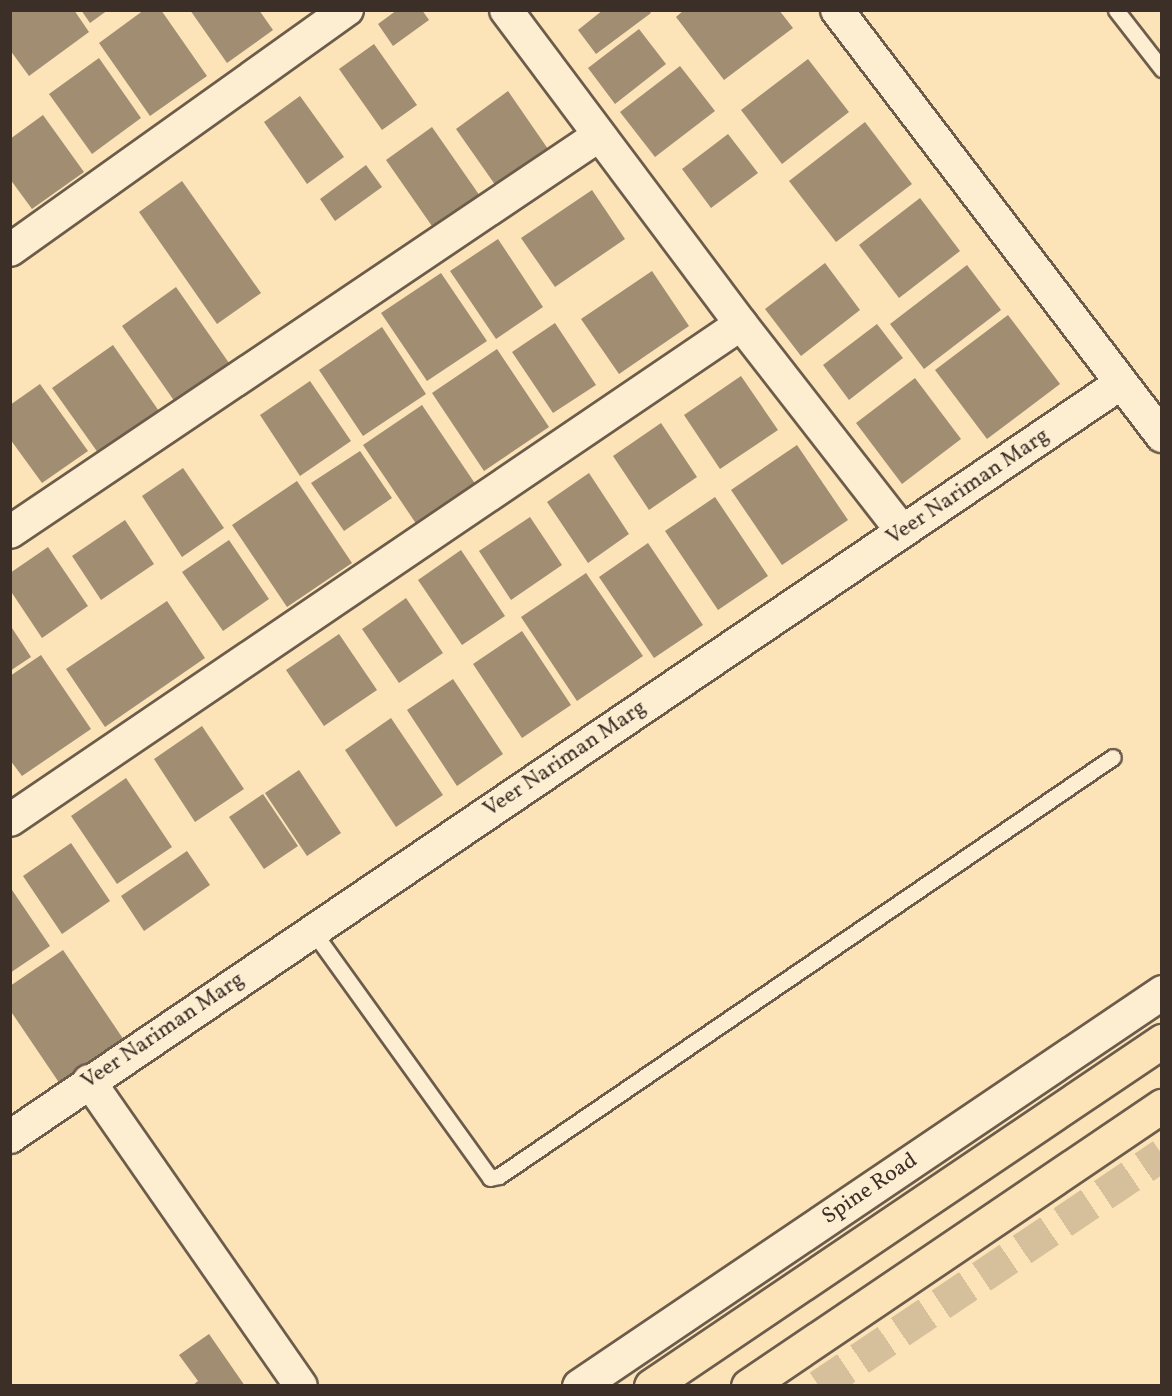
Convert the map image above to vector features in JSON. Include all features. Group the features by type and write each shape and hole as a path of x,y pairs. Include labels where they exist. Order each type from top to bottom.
{"main road":[{"name":"Spine Road","path":"651,1386 1161,1041"},
{"path":"748,1386 1161,1106"}],"street":[{"path":"10,250 347,10"},
{"path":"506,10 598,136 902,531"},
{"path":"837,10 1161,436"},
{"path":"10,532 598,136"},
{"path":"10,820 741,324"},
{"name":"Veer Nariman Marg","path":"10,1137 89,1081 1121,383"},
{"name":"Spine Road","path":"579,1386 1161,992"},
{"path":"89,1081 301,1386"}],"lane":[{"path":"1116,10 1161,69"},
{"path":"312,930 490,1178 500,1176 1113,758"}],"building":[{"path":"10,10 74,10 89,32 29,76 10,50"},
{"path":"81,10 108,10 90,23"},
{"path":"144,10 161,10 207,76 150,116 99,43"},
{"path":"190,10 259,10 273,30 227,63"},
{"path":"397,10 422,10 429,20 393,46 378,24"},
{"path":"603,10 649,10 651,13 596,54 578,30"},
{"path":"684,10 779,10 793,28 724,80 676,17"},
{"path":"639,29 666,64 615,104 588,68"},
{"path":"374,44 417,105 382,130 339,69"},
{"path":"99,58 141,118 92,154 49,94"},
{"path":"808,59 849,112 782,164 741,110"},
{"path":"680,66 715,111 655,157 620,112"},
{"path":"508,91 548,149 496,186 456,129"},
{"path":"300,96 344,157 307,184 264,122"},
{"path":"43,115 84,172 32,209 10,179 10,139"},
{"path":"865,122 912,184 836,242 789,181"},
{"path":"432,127 480,196 434,229 386,160"},
{"path":"728,134 758,173 711,208 682,169"},
{"path":"366,165 382,187 335,221 320,199"},
{"path":"182,181 261,293 217,324 139,212"},
{"path":"592,190 625,239 555,287 521,238"},
{"path":"920,198 960,251 899,298 859,245"},
{"path":"498,239 543,307 496,339 450,271"},
{"path":"825,263 860,310 801,356 765,309"},
{"path":"967,265 1001,310 924,369 890,324"},
{"path":"652,271 689,326 619,374 581,319"},
{"path":"441,273 487,341 427,381 381,313"},
{"path":"176,287 229,363 175,402 122,326"},
{"path":"1008,315 1060,384 987,439 935,370"},
{"path":"555,323 596,385 553,413 512,352"},
{"path":"877,324 903,358 849,400 823,365"},
{"path":"382,327 426,394 363,436 319,370"},
{"path":"113,345 161,414 101,457 52,388"},
{"path":"497,349 549,427 484,471 432,393"},
{"path":"741,376 778,430 720,469 684,415"},
{"path":"915,378 961,439 902,484 856,423"},
{"path":"310,381 351,441 300,476 260,415"},
{"path":"40,384 88,451 42,483 10,439 10,405"},
{"path":"422,405 476,485 417,525 363,445"},
{"path":"661,423 697,477 649,510 613,456"},
{"path":"797,445 848,520 782,565 731,490"},
{"path":"360,451 392,498 344,531 311,483"},
{"path":"183,468 224,528 182,557 142,496"},
{"path":"589,473 629,534 588,563 547,502"},
{"path":"297,481 352,563 287,607 232,525"},
{"path":"715,497 768,576 718,610 665,531"},
{"path":"530,517 562,565 511,600 479,551"},
{"path":"125,520 154,564 101,600 72,556"},
{"path":"229,540 269,599 223,631 182,572"},
{"path":"648,543 703,625 654,658 599,577"},
{"path":"48,547 88,606 42,638 10,590 10,573"},
{"path":"461,550 505,616 462,645 418,580"},
{"path":"586,573 643,656 577,701 521,617"},
{"path":"406,598 443,653 399,683 362,629"},
{"path":"167,601 205,658 105,727 66,669"},
{"path":"10,625 31,657 10,671"},
{"path":"522,631 571,705 522,738 473,664"},
{"path":"339,634 377,690 324,726 286,670"},
{"path":"41,655 91,729 22,776 10,760 10,676"},
{"path":"453,679 503,754 457,786 407,710"},
{"path":"391,718 443,795 396,827 345,750"},
{"path":"202,726 244,789 195,822 154,759"},
{"path":"299,770 341,833 307,856 265,793"},
{"path":"126,778 172,847 117,884 71,816"},
{"path":"263,794 298,846 264,869 229,817"},
{"path":"71,843 110,901 62,934 23,876"},
{"path":"187,851 210,885 144,931 121,896"},
{"path":"10,887 50,946 10,973"},
{"path":"63,950 126,1043 62,1087 10,1010 10,986"},
{"path":"209,1334 245,1386 192,1386 198,1381 179,1355"}],"tunnel":[{"path":"819,1386 1162,1155"}]}
